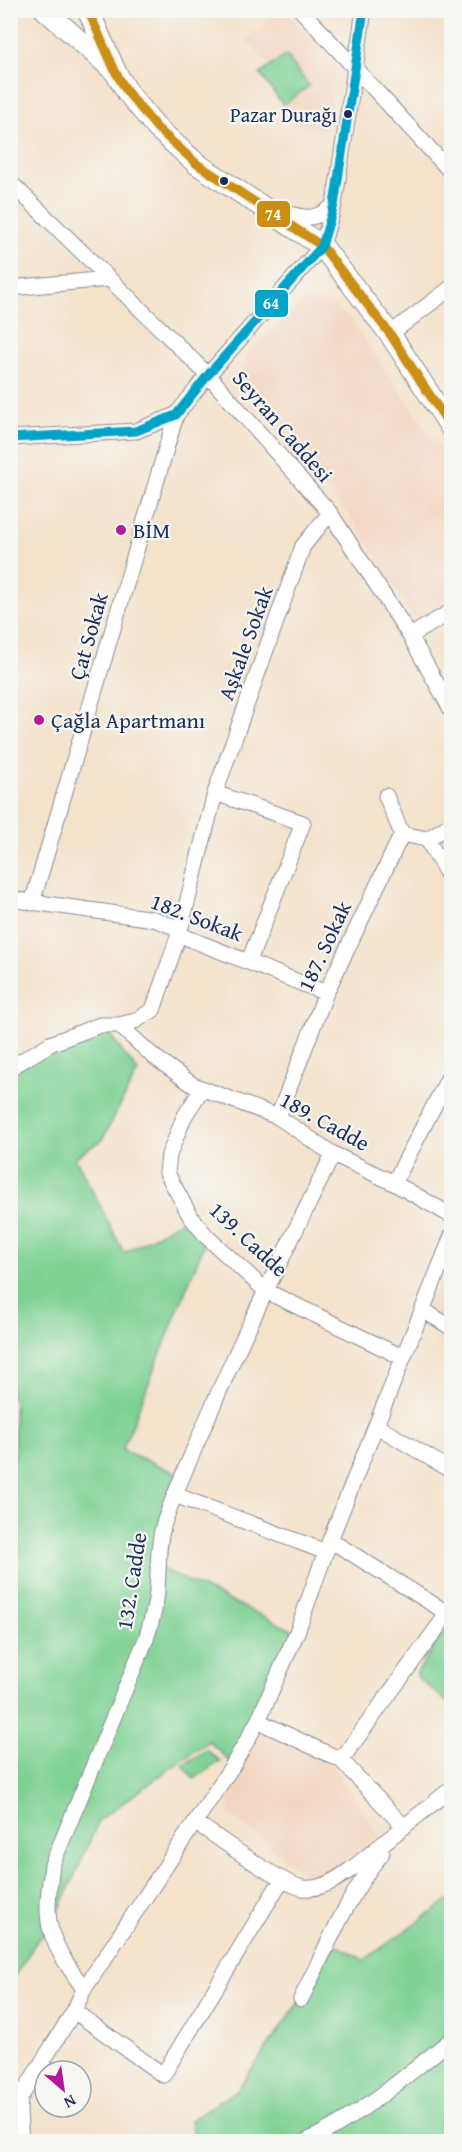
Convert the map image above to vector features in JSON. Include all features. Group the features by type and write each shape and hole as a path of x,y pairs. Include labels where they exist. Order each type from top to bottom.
{"main road":[{"path":"88,10 116,74 140,109 174,145 196,164 322,246 390,334 452,429"}],"street":[{"path":"45,10 116,74"},
{"path":"301,10 452,173"},
{"path":"10,438 136,431 176,415 208,375 322,246 334,205 364,10"},
{"name":"Seyran Caddesi","path":"10,182 208,375 330,513 410,636 452,711"},
{"path":"258,205 307,218 320,216 334,205"},
{"path":"10,288 108,279"},
{"path":"390,334 452,287"},
{"name":"Çat Sokak","path":"32,903 176,415"},
{"name":"Aşkale Sokak","path":"10,1068 50,1044 100,1025 119,1025 135,1021 153,1010 179,934 215,793 303,546 330,513"},
{"path":"410,636 452,611"},
{"path":"215,793 303,823 249,961"},
{"path":"386,796 402,834 427,839 452,824"},
{"name":"187. Sokak","path":"278,1117 326,993 402,834"},
{"path":"427,839 452,882"},
{"name":"182. Sokak","path":"10,899 154,919 172,926 179,934 326,993"},
{"name":"189. Cadde","path":"119,1025 153,1056 202,1089 278,1117 333,1154 394,1183 452,1216"},
{"path":"394,1183 452,1071"},
{"name":"139. Cadde","path":"202,1089 184,1117 169,1155 168,1173 190,1216 207,1237 266,1291 402,1357"},
{"name":"132. Cadde","path":"84,1989 64,1961 49,1921 52,1865 146,1639 153,1616 157,1590 158,1549 164,1524 213,1404 333,1154"},
{"path":"21,2142 20,2098 74,2011 84,1989 233,1765 258,1721 297,1632 328,1546 452,1236"},
{"path":"423,1310 452,1328"},
{"path":"377,1426 452,1471"},
{"path":"176,1494 328,1546 450,1615 341,1760"},
{"path":"258,1721 341,1760 404,1827"},
{"path":"195,1822 282,1879 301,1888 317,1887 336,1880 452,1788"},
{"path":"301,1999 338,1922 370,1868 404,1827"},
{"path":"74,2011 163,2075 282,1879"},
{"path":"305,2142 370,2105 452,2038"}],"shaded area":[{"path":"280,11 285,11 336,67 326,129 293,123 281,109 295,96 246,39"},
{"path":"304,301 329,302 350,319 451,464 451,599 416,622 358,527 237,379 248,352"},
{"path":"451,1265 451,1328 423,1310"},
{"path":"262,1732 332,1764 380,1836 322,1877 309,1878 230,1815 227,1791"}],"green space":[{"path":"286,55 309,86 283,105 260,74"},
{"path":"109,1033 138,1071 102,1140 75,1157 124,1253 190,1216 207,1237 122,1450 183,1476 157,1567 297,1632 233,1765 209,1741 99,1820 51,1929 38,1939 11,1982 10,1468 15,1456 14,1403 10,1395 11,1068 50,1044"},
{"path":"448,1624 451,1627 451,1705 417,1677 417,1673"},
{"path":"207,1750 220,1761 194,1779 183,1765"},
{"path":"451,1899 451,2141 195,2141 191,2120 238,2089 301,1999 329,1941 364,1960"}],"transit line":[{"name":"74","path":"88,10 116,73 128,93 157,128 197,164 322,246 390,334 452,429"},
{"name":"64","path":"10,438 136,431 176,415 208,375 322,246 334,205 364,10"}],"place":[{"name":"Pazar Durağı","path":"348,114"},
{"name":"BİM","path":"121,530"},
{"name":"Çağla Apartmanı","path":"39,720"}]}
